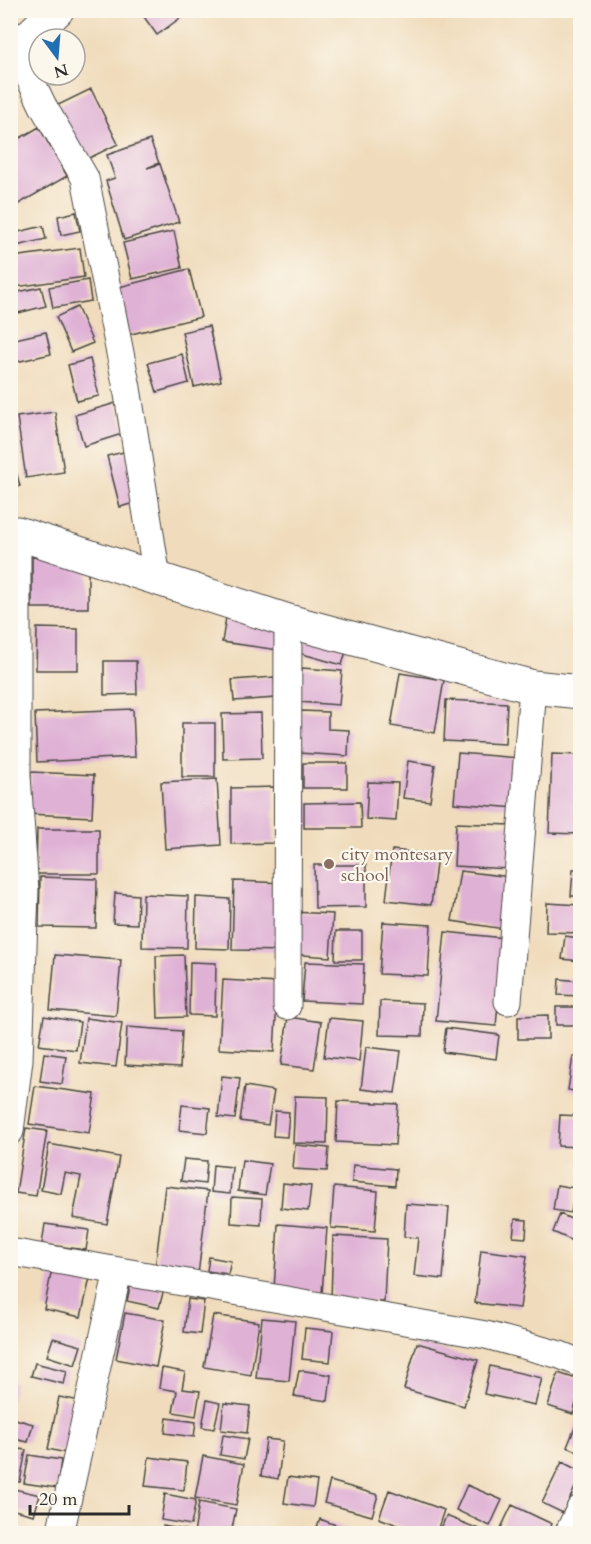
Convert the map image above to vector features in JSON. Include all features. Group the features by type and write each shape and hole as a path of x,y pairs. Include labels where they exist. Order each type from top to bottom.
{"street":[{"path":"57,10 13,52 85,178 127,388 157,578"},
{"path":"10,1131 19,1060 18,891 14,776 14,533 288,621 533,687 580,692"},
{"path":"287,1006 288,621"},
{"path":"508,1001 533,687"},
{"path":"10,1252 486,1335 561,1355 580,1363"},
{"path":"60,1533 118,1271"},
{"path":"568,1533 580,1509"}],"building":[{"path":"139,10 191,10 157,35"},
{"path":"91,89 118,144 79,163 52,108"},
{"path":"39,127 67,176 10,209 10,144"},
{"path":"150,140 159,163 147,168 160,164 179,222 124,240 106,181 115,178 107,155"},
{"path":"76,212 80,231 61,235 58,216"},
{"path":"43,226 46,239 12,247 10,234"},
{"path":"174,231 182,268 132,279 123,243"},
{"path":"80,248 84,277 16,287 12,257"},
{"path":"189,269 201,317 127,335 115,288"},
{"path":"88,280 91,301 53,308 49,287"},
{"path":"41,287 46,306 18,313 13,293"},
{"path":"77,307 93,343 71,352 56,317"},
{"path":"209,326 221,381 194,387 182,332"},
{"path":"46,332 51,354 16,362 11,340"},
{"path":"182,354 189,383 157,392 148,363"},
{"path":"90,359 99,396 77,401 68,365"},
{"path":"116,403 125,433 84,446 75,415"},
{"path":"55,412 64,472 26,478 17,417"},
{"path":"128,451 141,501 120,507 107,456"},
{"path":"10,453 20,486 10,489"},
{"path":"32,557 88,558 88,608 32,608"},
{"path":"226,617 281,625 278,650 222,642"},
{"path":"37,628 78,629 78,670 36,670"},
{"path":"304,637 347,648 342,665 299,653"},
{"path":"104,661 136,661 137,694 104,695"},
{"path":"302,668 342,671 339,705 299,702"},
{"path":"400,673 444,680 435,733 391,726"},
{"path":"274,677 276,698 234,701 232,680"},
{"path":"446,700 507,703 505,744 444,741"},
{"path":"133,709 135,757 37,762 35,713"},
{"path":"301,711 328,712 328,729 349,730 348,756 298,753"},
{"path":"261,713 262,758 223,759 222,714"},
{"path":"182,723 215,723 215,777 182,777"},
{"path":"458,753 521,758 517,808 454,803"},
{"path":"552,754 580,755 580,834 549,833"},
{"path":"408,761 435,765 430,801 403,798"},
{"path":"303,763 347,763 347,788 303,788"},
{"path":"31,772 94,775 92,817 28,814"},
{"path":"217,779 221,845 165,849 161,782"},
{"path":"368,782 398,783 396,821 366,819"},
{"path":"274,787 274,843 231,844 231,788"},
{"path":"360,802 361,828 304,828 304,803"},
{"path":"456,823 512,825 510,869 454,866"},
{"path":"37,829 99,829 99,874 36,874"},
{"path":"392,850 437,855 431,905 386,900"},
{"path":"314,865 366,865 366,907 315,908"},
{"path":"573,869 580,869 580,896 571,896"},
{"path":"460,871 511,877 504,929 452,921"},
{"path":"40,877 97,879 96,928 39,927"},
{"path":"234,881 286,883 284,951 232,950"},
{"path":"115,893 138,895 137,924 113,923"},
{"path":"143,894 188,896 187,948 142,947"},
{"path":"196,897 230,899 229,949 195,948"},
{"path":"547,903 580,905 580,933 546,932"},
{"path":"292,912 333,914 330,957 289,954"},
{"path":"383,922 431,925 428,976 379,974"},
{"path":"336,931 362,931 362,960 335,960"},
{"path":"445,932 504,938 496,1026 436,1021"},
{"path":"565,936 580,938 580,961 562,959"},
{"path":"55,955 121,960 116,1016 50,1010"},
{"path":"184,955 186,1017 158,1018 156,956"},
{"path":"190,962 216,963 215,1016 189,1015"},
{"path":"305,962 364,964 362,1004 302,1001"},
{"path":"559,979 580,981 580,996 558,995"},
{"path":"223,980 278,983 274,1052 219,1049"},
{"path":"380,1001 423,1003 422,1036 379,1035"},
{"path":"556,1007 580,1007 580,1025 556,1025"},
{"path":"548,1015 548,1039 518,1039 518,1016"},
{"path":"44,1016 80,1022 76,1050 39,1045"},
{"path":"288,1017 321,1022 314,1069 281,1065"},
{"path":"86,1018 122,1023 116,1067 80,1063"},
{"path":"329,1018 363,1021 359,1061 324,1057"},
{"path":"127,1027 182,1031 180,1068 125,1065"},
{"path":"446,1028 499,1035 496,1059 443,1052"},
{"path":"366,1047 401,1051 395,1093 361,1089"},
{"path":"44,1053 66,1056 62,1084 40,1081"},
{"path":"573,1056 580,1057 580,1092 568,1090"},
{"path":"222,1076 240,1078 235,1119 218,1117"},
{"path":"35,1086 95,1094 89,1133 29,1124"},
{"path":"245,1086 274,1091 268,1125 240,1121"},
{"path":"295,1096 328,1097 327,1144 293,1143"},
{"path":"338,1101 398,1104 395,1145 336,1142"},
{"path":"182,1105 210,1108 207,1133 179,1130"},
{"path":"275,1111 289,1112 287,1137 273,1136"},
{"path":"560,1115 580,1116 580,1147 558,1146"},
{"path":"26,1128 47,1131 36,1196 16,1193"},
{"path":"49,1144 119,1157 107,1224 73,1218 81,1176 65,1173 61,1194 41,1190"},
{"path":"295,1145 329,1148 327,1171 293,1169"},
{"path":"184,1159 207,1161 205,1184 181,1181"},
{"path":"242,1160 270,1164 265,1195 238,1191"},
{"path":"213,1165 232,1167 230,1194 211,1192"},
{"path":"353,1165 396,1169 395,1186 352,1182"},
{"path":"283,1183 311,1186 308,1211 281,1208"},
{"path":"557,1185 575,1188 571,1213 553,1210"},
{"path":"165,1186 208,1191 198,1275 155,1269"},
{"path":"334,1187 378,1191 375,1231 331,1228"},
{"path":"232,1197 262,1199 261,1225 231,1223"},
{"path":"406,1204 449,1207 443,1279 414,1276 418,1238 404,1237"},
{"path":"560,1214 580,1223 580,1244 553,1232"},
{"path":"515,1219 527,1220 526,1238 513,1237"},
{"path":"45,1224 89,1230 86,1250 42,1244"},
{"path":"278,1224 327,1228 322,1293 274,1290"},
{"path":"333,1236 387,1239 384,1302 331,1300"},
{"path":"481,1250 527,1256 520,1308 475,1303"},
{"path":"209,1257 231,1261 228,1274 207,1271"},
{"path":"52,1269 90,1278 81,1317 44,1309"},
{"path":"131,1282 164,1289 159,1308 127,1301"},
{"path":"188,1299 204,1301 200,1334 184,1332"},
{"path":"125,1313 165,1320 156,1367 116,1359"},
{"path":"213,1315 259,1322 251,1375 204,1367"},
{"path":"262,1318 295,1321 289,1381 256,1378"},
{"path":"305,1328 333,1331 330,1362 302,1359"},
{"path":"53,1338 81,1346 75,1365 47,1356"},
{"path":"417,1343 478,1360 464,1406 404,1389"},
{"path":"35,1363 67,1371 64,1384 31,1376"},
{"path":"490,1366 542,1378 535,1405 484,1394"},
{"path":"162,1368 185,1372 182,1389 200,1391 196,1416 173,1412 177,1391 159,1388"},
{"path":"299,1370 331,1375 328,1401 294,1396"},
{"path":"558,1373 580,1380 580,1389 573,1414 548,1406"},
{"path":"10,1382 15,1383 11,1400 10,1400"},
{"path":"59,1397 86,1402 75,1455 48,1449"},
{"path":"207,1400 220,1403 214,1429 202,1427"},
{"path":"224,1403 250,1406 247,1433 221,1430"},
{"path":"580,1415 580,1452 567,1447"},
{"path":"167,1418 196,1422 194,1437 165,1433"},
{"path":"15,1419 33,1424 28,1442 10,1438"},
{"path":"223,1435 248,1439 244,1459 220,1455"},
{"path":"266,1439 283,1441 278,1479 261,1476"},
{"path":"10,1448 26,1450 20,1482 10,1480"},
{"path":"29,1455 61,1460 57,1488 24,1483"},
{"path":"203,1456 244,1464 236,1505 195,1498"},
{"path":"149,1457 187,1462 184,1490 145,1486"},
{"path":"562,1462 580,1471 580,1477 563,1513 542,1503"},
{"path":"288,1477 317,1481 313,1507 284,1503"},
{"path":"330,1481 378,1495 372,1516 324,1503"},
{"path":"467,1485 502,1500 490,1526 456,1510"},
{"path":"10,1488 40,1495 34,1515 10,1509"},
{"path":"389,1490 444,1510 436,1534 421,1534 379,1518"},
{"path":"165,1494 196,1500 191,1525 161,1520"},
{"path":"199,1502 236,1509 231,1534 194,1534"},
{"path":"512,1505 552,1524 548,1534 507,1534 500,1530"},
{"path":"446,1516 489,1533 489,1534 439,1534"},
{"path":"320,1519 357,1533 357,1534 315,1534"},
{"path":"163,1526 185,1530 185,1534 162,1534"}],"place":[{"name":"city montesary school","path":"329,864"}]}
